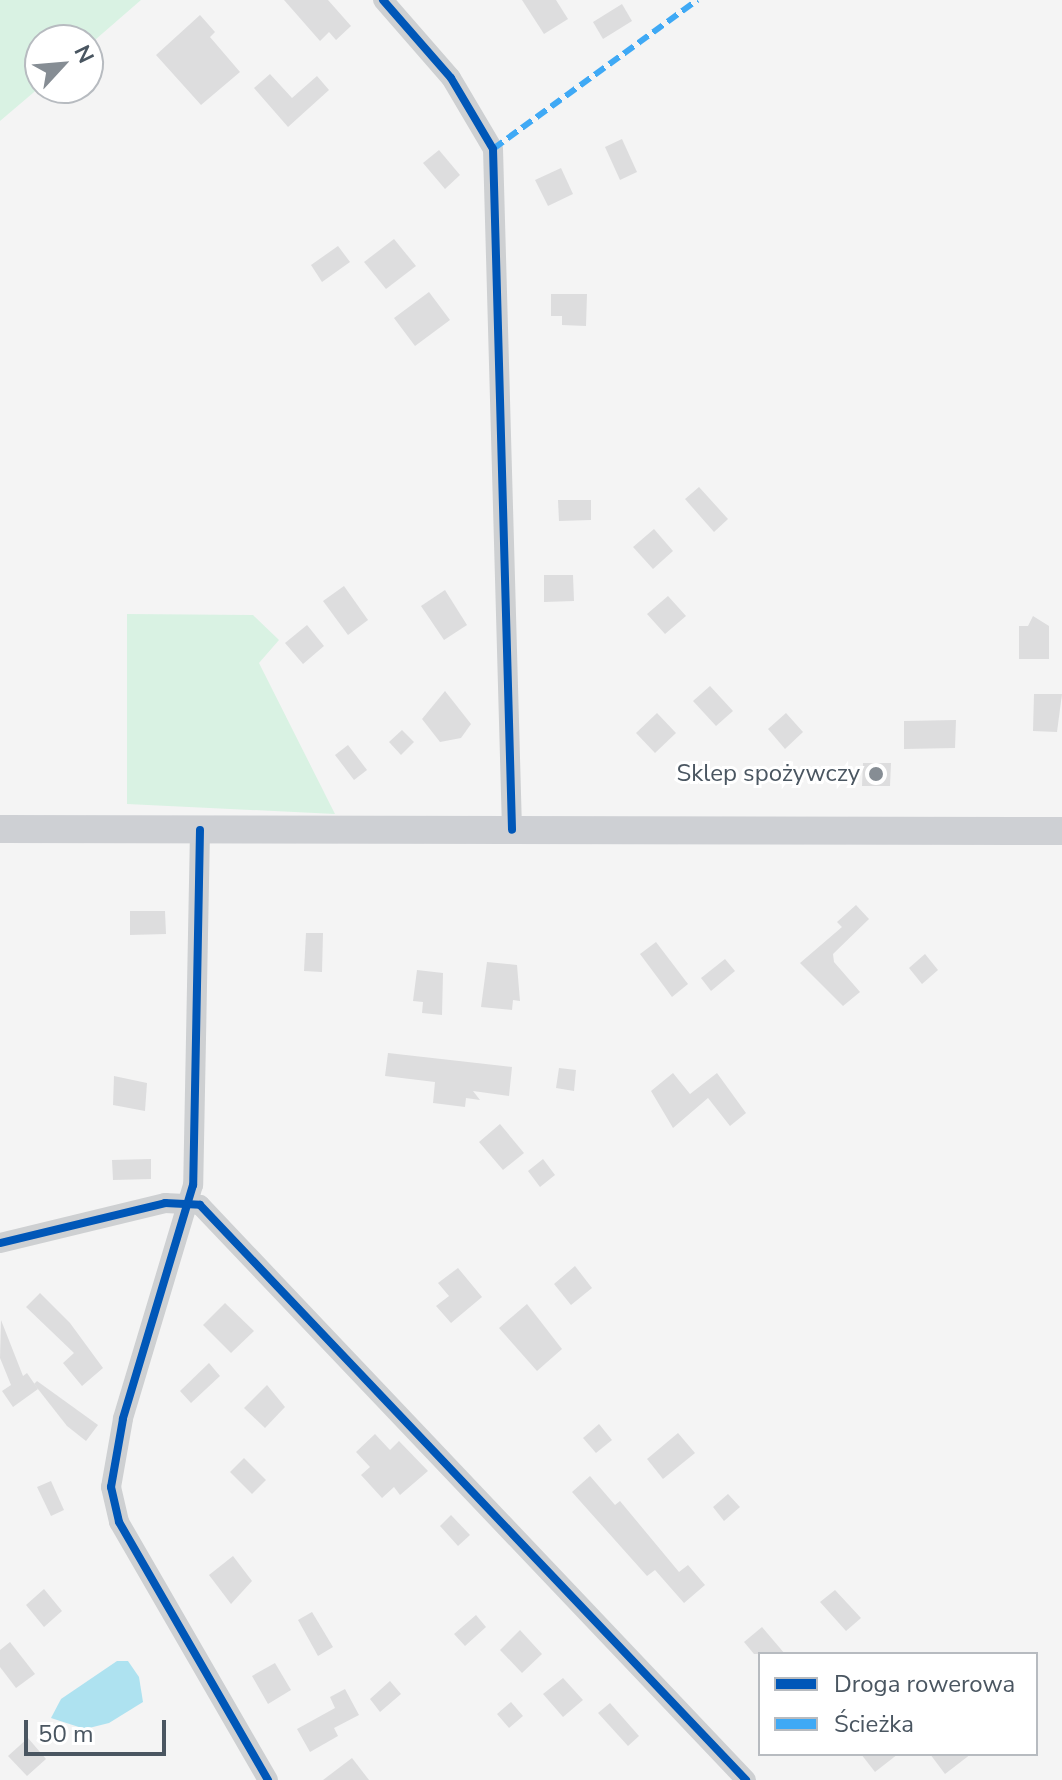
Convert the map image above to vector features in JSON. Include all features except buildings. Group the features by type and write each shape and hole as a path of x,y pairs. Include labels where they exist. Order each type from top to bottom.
{"main road":[{"path":"0,829 1062,831"}],"street":[{"path":"383,0 451,78 493,149 512,830"},
{"path":"200,830 197,1121 190,1203 123,1419 113,1467 114,1506 268,1780"},
{"path":"0,1243 165,1203 190,1203 208,1213 746,1780"}],"green space":[{"path":"0,0 141,0 104,32 104,24 24,24 24,101 0,121"},
{"path":"127,614 253,615 279,640 259,663 335,814 127,804"}],"water":[{"path":"117,1661 128,1661 139,1677 143,1702 109,1723 85,1729 51,1718 61,1699"}],"marked path":[{"path":"493,149 697,0"}],"cycle path":[{"path":"383,0 451,78 493,149 512,830"},
{"path":"200,830 193,1185 123,1419 111,1487 119,1522 268,1780"},
{"path":"0,1243 165,1203 200,1205 746,1780"}],"place":[{"name":"Sklep spożywczy","path":"876,774"}]}
